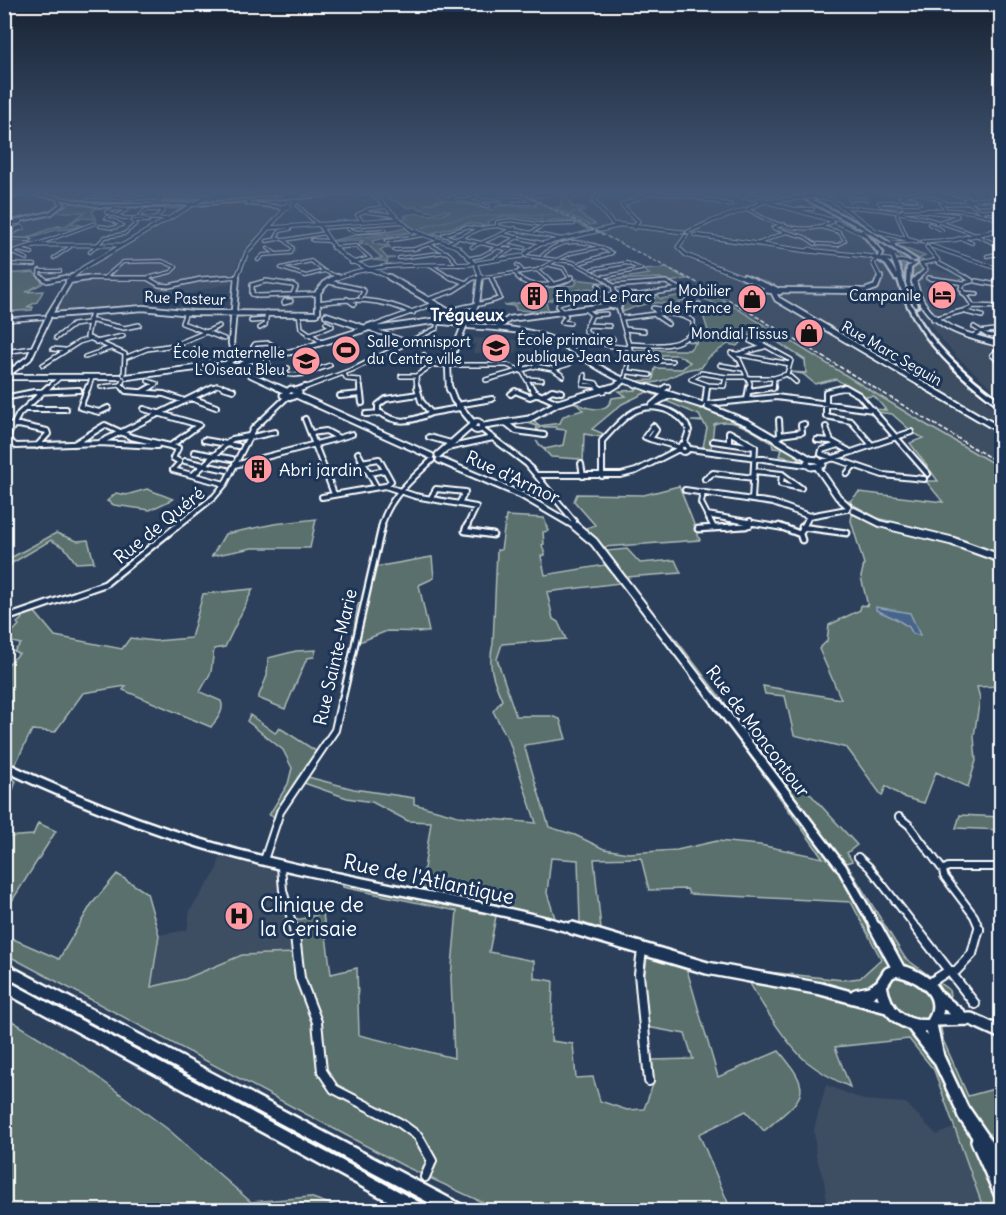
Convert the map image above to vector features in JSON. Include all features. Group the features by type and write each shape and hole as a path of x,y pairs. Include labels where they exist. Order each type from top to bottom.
{"highway":[{"path":"877,249 881,254 879,259 888,264 902,286 916,317 936,345 964,374 1002,403"},
{"path":"885,249 895,260 902,286"},
{"path":"887,249 895,260 913,304 944,350 1002,403"},
{"path":"895,249 916,262 909,267 908,283 924,323"},
{"path":"4,969 457,1210"},
{"path":"4,985 418,1210"},
{"path":"964,1113 1002,1169"}],"street":[{"path":"4,249 32,253"},
{"path":"4,254 23,249"},
{"path":"54,258 68,249"},
{"path":"90,252 94,249"},
{"path":"5,381 8,374 24,364 67,282 115,249"},
{"path":"234,358 231,343 235,279 245,255 250,249"},
{"path":"269,249 276,254"},
{"path":"258,260 263,255 288,254 293,249"},
{"path":"333,249 341,258 364,270 398,281 426,300 452,312"},
{"path":"351,263 370,258 359,249"},
{"path":"394,250 402,249"},
{"path":"440,249 447,252 459,265"},
{"path":"293,294 295,286 286,283 266,281 252,285 252,294 255,296 317,294 329,282 364,270 475,264 526,255 562,258 592,269 613,286 616,305 622,318 633,360 624,380 604,391 558,403 536,417 483,427 472,426 447,391 446,381 466,324 476,305 482,277 475,264 459,249"},
{"path":"470,258 481,256 496,249"},
{"path":"505,249 510,250"},
{"path":"526,255 534,249"},
{"path":"542,256 552,249"},
{"path":"426,300 453,291 471,278 537,270 571,253 592,249"},
{"path":"580,263 612,254 604,249"},
{"path":"680,249 686,255 771,288 765,290 777,292 856,292 872,289 881,281 879,272 873,263 879,259"},
{"path":"791,249 879,259 937,262 973,281 1002,286"},
{"path":"792,249 807,251 813,249 818,252"},
{"path":"928,249 938,259 937,262"},
{"path":"938,249 1000,268"},
{"path":"496,258 510,250"},
{"path":"11,252 27,259"},
{"path":"399,258 447,252"},
{"path":"987,256 1002,253"},
{"path":"60,271 39,271 40,278 47,281 74,276 87,278 104,278 147,278 171,272 176,267 162,261 123,262 104,278"},
{"path":"324,271 306,276 281,268 308,261 339,277"},
{"path":"916,262 926,270 914,281 915,290 922,308 933,319 1002,347"},
{"path":"592,269 630,263 642,269 602,277"},
{"path":"4,264 10,266 33,264"},
{"path":"491,277 522,270 517,265"},
{"path":"515,273 525,283 566,281 573,276 563,268 550,265"},
{"path":"432,266 452,279 466,283"},
{"path":"537,270 552,283"},
{"path":"448,321 452,312 459,307 485,305 501,297 491,277"},
{"path":"67,282 87,278"},
{"path":"147,278 159,285 169,286 201,279 235,279"},
{"path":"928,278 964,283 973,281"},
{"path":"936,279 936,286"},
{"path":"329,282 362,288 364,291 361,297"},
{"path":"570,323 562,322 566,316 558,308 559,303 580,296 646,295 678,289 666,282 613,286"},
{"path":"962,293 964,283"},
{"path":"598,285 600,294"},
{"name":"Rue Marc Seguin","path":"777,292 777,299 1002,431"},
{"path":"962,293 977,294"},
{"path":"962,293 973,306"},
{"path":"285,301 287,294"},
{"path":"317,294 317,312"},
{"path":"580,296 594,300"},
{"path":"317,303 361,297 386,301 414,313"},
{"path":"347,299 354,304"},
{"path":"317,303 327,313 365,328"},
{"path":"376,328 433,304"},
{"path":"500,327 509,319 616,305"},
{"path":"966,312 973,306 1002,307"},
{"path":"135,315 138,308"},
{"name":"Rue Pasteur","path":"48,316 138,308 186,312 327,313"},
{"path":"682,315 692,309"},
{"path":"586,310 592,315 606,314"},
{"path":"655,310 660,315"},
{"path":"92,311 86,332 89,339 127,357"},
{"path":"186,312 182,317 182,323 224,339"},
{"path":"260,328 265,325 267,312"},
{"path":"933,319 966,312 982,316"},
{"path":"299,313 299,325 308,335 323,343"},
{"path":"592,315 586,332 606,346 681,342 691,333 694,326 691,319 682,315 622,318"},
{"path":"655,315 668,324"},
{"path":"4,320 48,316"},
{"path":"466,324 489,319"},
{"path":"251,321 266,320"},
{"path":"61,327 88,321 124,328 139,325"},
{"path":"226,364 234,358 247,361 285,354 365,328 386,328 436,321 500,327 528,332 560,343 599,370 706,405 778,436 808,462"},
{"path":"8,374 58,379 124,377 226,364 240,366 251,375 286,394 297,393 344,374 405,342 434,331 436,321"},
{"path":"308,335 332,326 326,323"},
{"path":"56,338 73,325"},
{"path":"587,325 609,326"},
{"path":"127,357 147,349 176,345 219,326"},
{"path":"973,336 981,331 1001,326"},
{"path":"974,327 998,337"},
{"path":"376,328 405,342"},
{"path":"625,329 644,331"},
{"path":"96,342 123,336"},
{"path":"43,365 64,350 89,339"},
{"path":"598,342 613,339"},
{"path":"252,347 255,344 269,344 285,354"},
{"path":"739,354 765,346 791,360 787,374"},
{"path":"1002,347 992,354 1002,364"},
{"path":"85,357 112,348"},
{"path":"53,349 64,350"},
{"path":"194,349 211,366"},
{"path":"4,352 32,351"},
{"path":"748,398 750,391 747,378 738,359 731,353 790,364"},
{"path":"419,360 424,355"},
{"path":"533,355 540,356 536,366"},
{"path":"121,386 127,357"},
{"path":"738,359 744,357"},
{"path":"266,358 268,367 277,373 296,377 330,366"},
{"path":"408,360 419,360 432,365 502,364 520,369 530,388 558,403"},
{"path":"633,360 672,361"},
{"path":"240,366 247,361"},
{"path":"4,364 10,364"},
{"path":"553,369 569,364"},
{"path":"401,376 416,376 432,365"},
{"path":"720,365 743,369"},
{"path":"486,380 536,366 553,369 563,376"},
{"path":"277,373 288,368"},
{"path":"319,369 333,378"},
{"path":"629,372 650,375"},
{"path":"726,377 723,387 708,385 690,377 701,373 747,378 774,378 787,374"},
{"path":"344,374 347,379 360,378 362,404"},
{"path":"787,374 796,382"},
{"path":"585,375 583,385 596,386 604,391"},
{"path":"416,376 418,394 431,413"},
{"path":"92,378 80,407 99,412 108,408"},
{"path":"750,391 773,389 774,378"},
{"path":"58,379 12,424 6,435 9,443 37,446 99,443 170,447 199,425 144,409"},
{"path":"527,379 542,380"},
{"path":"142,392 158,384 147,381"},
{"path":"99,443 182,400 217,385 233,390"},
{"path":"706,405 705,390 708,385"},
{"path":"101,387 121,386 126,391 164,394 182,400"},
{"path":"602,476 602,441 633,410 652,405 666,393 668,386"},
{"path":"871,444 851,421 826,416 826,392 845,387 859,395 928,474"},
{"path":"4,398 44,391 79,390"},
{"path":"511,394 515,391 530,397 552,390 561,392"},
{"name":"Rue d'Armor","path":"297,393 533,502 573,524"},
{"name":"Rue de Quéré","path":"4,619 95,589 113,580 204,507 225,484 257,425 286,394"},
{"path":"340,396 361,394"},
{"path":"381,413 378,405 386,399 418,394"},
{"path":"530,397 534,403"},
{"path":"191,398 216,407"},
{"path":"706,405 762,398 826,403 873,410"},
{"path":"366,414 381,413 395,422 405,423 431,413 492,399"},
{"path":"537,474 602,476 636,471 684,445 689,433 688,425 683,419 652,405"},
{"path":"25,409 66,409"},
{"path":"305,419 334,494"},
{"path":"778,436 779,420"},
{"path":"506,423 516,431 544,435"},
{"path":"4,426 12,424 48,431 37,446"},
{"path":"778,436 802,432 801,425 804,424"},
{"path":"74,444 80,438 105,425 179,450 173,458 180,462 172,470 225,484"},
{"name":"Rue Sainte-Marie","path":"262,862 280,812 291,792 335,730 385,512 399,491 472,426"},
{"path":"483,427 537,474 574,521 573,524"},
{"path":"825,427 831,441"},
{"path":"312,433 326,430 339,438"},
{"path":"193,475 226,444 237,437 275,432"},
{"path":"729,443 729,432 755,447"},
{"path":"650,439 685,451 690,449 820,465 849,451 911,432"},
{"path":"235,465 352,434"},
{"path":"429,437 449,446 466,446 494,438"},
{"path":"204,440 238,446"},
{"path":"817,440 831,441 849,451"},
{"path":"713,441 755,447"},
{"path":"684,445 690,449"},
{"path":"838,445 822,450 821,454 888,476 924,479"},
{"path":"752,500 755,447"},
{"path":"194,452 232,459"},
{"path":"358,453 376,486"},
{"path":"361,462 379,459 391,481 385,486"},
{"path":"185,461 226,470"},
{"path":"581,464 583,476"},
{"path":"820,465 838,497 850,508 881,524 952,542 1002,559"},
{"path":"847,474 853,465"},
{"path":"370,473 385,470"},
{"path":"754,471 782,474 801,489 782,484 782,474"},
{"path":"705,479 713,473 754,478"},
{"path":"322,497 385,486 431,498 460,502 476,507 465,531 493,535"},
{"path":"431,498 436,489 465,492 460,502"},
{"path":"685,490 773,503 809,516 850,508"},
{"path":"703,492 701,502 714,528"},
{"path":"707,515 773,524 800,534"},
{"path":"802,540 800,534 802,527 809,516"},
{"path":"698,529 747,526 750,521"},
{"name":"Rue de Moncontour","path":"573,524 594,542 643,604 830,852 899,970"},
{"path":"802,527 847,533"},
{"name":"Rue de l'Atlantique","path":"4,766 46,789 90,807 262,862 544,921 720,970 856,995 887,1007"},
{"path":"899,817 909,825 943,870 944,876 974,916 980,930 972,954 956,971 948,971 928,984"},
{"path":"858,858 869,867 975,1004"},
{"path":"281,867 283,890 296,936 300,978 317,1022 322,1071 334,1089 418,1136 432,1161 426,1177"},
{"path":"943,870 948,867 1002,867"},
{"path":"642,948 639,974 649,1081"},
{"path":"856,995 871,992 881,985 889,973 899,970 917,975 928,984 947,1007 961,1016 976,1019 1002,1033"},
{"path":"881,985 887,1007 894,1016 913,1026 938,1058 1002,1198"},
{"path":"935,993 939,1003 934,1022 938,1058"},
{"path":"913,1026 961,1016"}],"shaded area":[{"path":"118,249 247,249 230,283 174,297 60,313 56,308 69,283 84,268"},
{"path":"629,249 874,249 895,278 902,302 934,353 1001,415 1001,468 925,424 711,291"},
{"path":"928,268 963,277 964,282 929,278 924,285 947,288 955,304 934,316 954,328 1001,343 1001,396 958,358 936,333 919,307 910,281 922,270"},
{"name":"École primaire publique Jean Jaurès","path":"474,338 519,340 516,354 489,354 473,353 476,344 470,343"},
{"name":"Clinique de la Cerisaie","path":"220,856 275,871 286,906 296,953 242,955 185,979 150,987 159,935 187,930 190,910 216,872"},
{"path":"826,1085 864,1100 906,1103 937,1135 955,1127 984,1210 828,1210 824,1181 816,1156 814,1129"}],"green space":[{"path":"372,249 382,249 380,250 387,258 395,258 387,259 388,265 384,261 372,260 382,258"},
{"path":"893,249 906,249 925,256 919,259 929,264 924,265 928,268 922,270 910,281 910,276 906,275 901,259"},
{"path":"667,268 687,279 670,282 660,278 611,280 649,274 643,270"},
{"path":"34,272 43,283 26,292 43,291 37,302 27,307 33,307 32,310 5,312 5,304 9,300 5,299 5,274"},
{"path":"574,279 608,283 599,284 603,293 597,293 599,290 591,288 583,289 567,293 576,297 571,298 564,295 546,302 549,312 516,310 515,306 504,305 546,299 537,289 524,284 560,287 575,285 577,282"},
{"path":"699,285 1001,468 1001,555 936,533 877,518 852,504 850,501 859,492 943,502 926,481 938,481 910,443 923,438 914,433 899,438 896,435 910,430 892,414 876,412 873,409 886,410 874,396 863,397 836,379 815,384 803,374 790,372 806,373 805,360 776,341 747,335 737,346 728,344 709,357 701,368 685,370 655,382 636,381 653,380 655,368 682,369 690,362 678,355 636,355 634,350 689,350 696,343 686,341 697,342 708,331 703,315 715,311 718,307 708,300 695,298 677,304 673,308 675,313 670,312 669,305 663,303 651,303 623,312 620,299 651,300 655,298 652,295 655,295 661,299 688,294 681,290 703,288"},
{"path":"634,387 660,394 658,396 647,392 622,404 592,429 604,434 601,437 584,434 583,464 579,464 579,459 551,457 536,441 545,449 563,445 566,430 556,429 556,427 540,427 536,432 537,426 525,422 532,420 539,426 560,423 563,416 583,410 572,400 588,408 600,409 609,404 612,398 626,396 619,391 636,390"},
{"path":"671,398 738,421 804,458 799,460 780,456 782,449 773,448 772,443 752,430 729,422 714,424 711,449 703,447 707,428 703,422 691,421 702,421 699,415 666,401"},
{"path":"679,486 700,540 603,547 586,528 595,525 574,501 577,494 644,495"},
{"path":"147,489 173,499 150,510 114,505 107,501 116,493 126,495"},
{"path":"852,514 889,529 951,544 1001,563 1001,686 977,687 980,698 974,736 976,761 968,787 936,772 924,803 903,797 886,786 882,796 847,748 794,735 785,696 765,694 763,686 841,699 819,649 827,641 829,625 860,610 861,605 868,606 861,577 864,564 851,521"},
{"path":"506,516 544,518 548,531 543,532 544,544 542,545 545,555 541,556 545,575 605,565 620,583 547,592 553,619 558,622 566,639 502,644 497,659 516,716 551,716 560,719 566,739 524,745 549,827 575,835 604,849 628,853 677,850 717,841 760,845 823,858 739,741 753,738 764,752 780,761 857,845 847,853 852,861 846,863 905,958 949,990 952,1006 940,1023 943,1040 968,1096 1001,1087 1001,1195 984,1210 934,1070 909,1039 835,1047 850,1087 822,1072 798,1053 771,1018 742,969 843,980 860,978 881,959 851,902 689,894 687,889 649,890 641,858 594,859 601,929 580,922 578,860 551,858 547,893 555,918 498,906 489,952 534,961 534,978 553,981 551,1041 573,1044 576,1078 593,1077 600,1101 627,1110 644,1109 654,1082 652,1060 693,1059 685,1034 647,1027 643,990 647,957 687,970 718,1077 779,1051 791,1066 798,1077 801,1087 800,1095 788,1110 764,1131 746,1111 699,1134 731,1210 499,1210 404,1166 5,954 4,935 59,959 91,905 117,874 147,893 159,935 151,987 185,979 242,955 295,953 290,922 323,913 331,974 357,968 359,1035 454,1058 451,977 457,911 343,887 340,872 421,889 431,822 408,821 372,802 347,798 301,782 290,797 281,819 269,815 288,784 292,768 283,750 247,721 250,715 275,733 280,728 322,755 306,774 308,777 354,789 414,798 414,804 458,816 536,823 509,741 493,711 502,700 494,680 491,652 497,550 501,550"},
{"path":"316,519 310,548 252,548 212,556 225,534 274,524"},
{"path":"56,533 77,541 88,540 94,562 76,563 65,548 51,540 12,563 5,576 5,561"},
{"path":"627,549 640,563 675,560 681,573 626,577 606,551"},
{"path":"432,557 434,578 419,585 429,632 387,631 362,641 352,642 358,603 365,604 375,567"},
{"path":"253,589 225,647 214,649 211,672 200,692 221,701 221,712 211,727 123,690 126,686 83,693 55,732 32,730 9,777 16,781 5,813 5,667 19,654 14,651 21,644 12,642 5,649 5,640 19,625 17,623 23,618 20,616 34,611 55,636 122,649 130,638 155,641 191,638 203,594"},
{"path":"658,634 672,634 736,718 724,720"},
{"path":"316,650 314,657 307,658 285,709 258,698 267,676 268,658 296,651"},
{"path":"960,815 1001,817 1001,830 956,828"},
{"path":"38,823 56,831 5,912 5,837 33,835"},
{"path":"4,1016 69,1056 169,1130 251,1202 310,1197 346,1210 5,1210"}],"water":[{"path":"876,607 910,613 920,635 913,634 909,627 876,610"}],"tunnel":[{"path":"411,1210 425,1177"}],"railway":[{"path":"631,249 721,295 1002,465"}],"place":[{"name":"Campanile","path":"942,295"},
{"name":"Ehpad Le Parc","path":"534,296"},
{"name":"Mobilier de France","path":"752,299"},
{"name":"Mondial Tissus","path":"809,333"},
{"name":"École primaire publique Jean Jaurès","path":"496,348"},
{"name":"Salle omnisport du Centre ville","path":"346,350"},
{"name":"École maternelle L'Oiseau Bleu","path":"306,361"},
{"name":"Abri jardin","path":"258,469"},
{"name":"Clinique de la Cerisaie","path":"239,916"}],"district":[{"name":"Trégueux","path":"467,314"}]}
